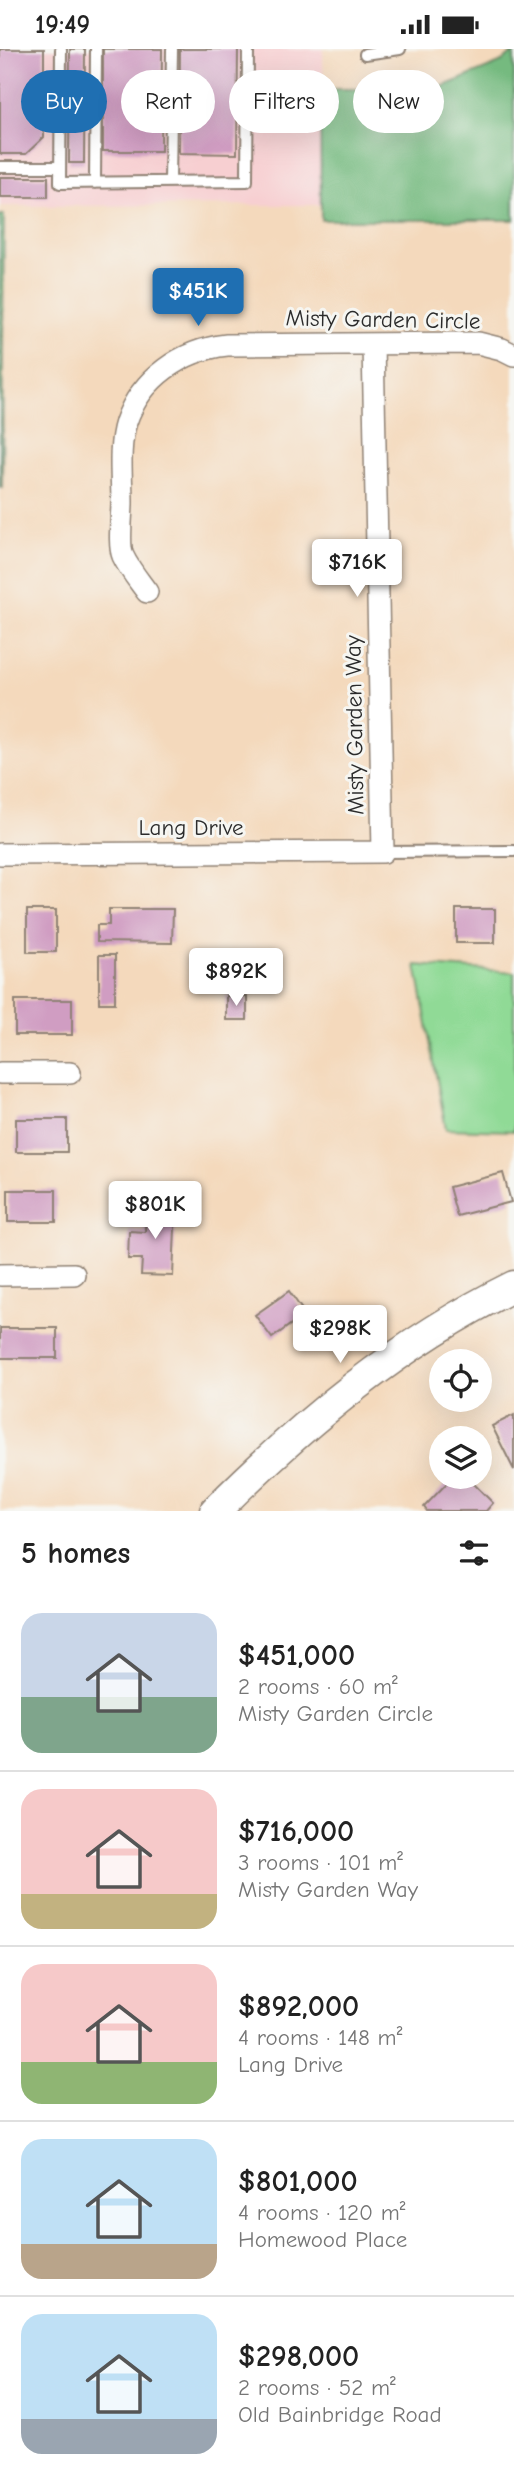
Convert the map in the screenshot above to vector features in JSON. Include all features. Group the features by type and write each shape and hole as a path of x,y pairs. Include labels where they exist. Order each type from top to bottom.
{"main road":[{"path":"215,1511 318,1415 374,1370 426,1334 514,1286"}],"street":[{"name":"Misty Garden Way","path":"373,344 383,852"},
{"name":"Misty Garden Circle","path":"147,593 122,555 122,446 126,423 137,400 152,380 170,365 207,347 227,345 478,344 502,349 514,355"},
{"name":"Lang Drive","path":"0,854 383,852"},
{"path":"0,1073 70,1073"},
{"path":"0,1275 74,1275"}],"lane":[{"path":"61,49 60,183 247,181 248,49"},
{"path":"95,183 96,49"},
{"path":"170,182 172,49"},
{"path":"365,54 400,49"},
{"path":"0,167 60,167"},
{"path":"383,852 514,851"}],"shaded area":[{"path":"0,49 323,49 323,70 229,70 229,133 324,133 324,205 0,206"}],"green space":[{"path":"514,52 514,220 321,220 320,133 339,133 339,89 353,89 353,133 444,133 444,86 500,63"},
{"path":"0,215 4,215 2,488 0,488"},
{"path":"416,965 514,972 514,1131 446,1129"}],"building":[{"path":"0,49 44,49 44,70 21,70 21,133 44,133 44,137 26,154 0,154"},
{"path":"70,49 85,49 85,70 70,70"},
{"path":"103,49 162,49 162,70 121,70 121,133 161,133 161,151 103,151 103,133 107,133 107,70 103,70"},
{"path":"180,49 238,49 238,70 229,70 229,133 237,133 237,154 179,153 179,133 215,133 215,70 180,70"},
{"path":"69,133 84,133 84,163 69,163"},
{"path":"0,177 48,177 48,197 0,197"},
{"path":"109,909 173,909 172,943 97,942 97,925 109,925"},
{"path":"456,909 495,909 495,943 456,943"},
{"path":"27,910 56,910 56,952 27,952"},
{"path":"99,955 115,955 115,1003 99,1003"},
{"path":"226,996 247,996 247,1020 226,1020"},
{"path":"15,1000 72,1000 72,1035 15,1035"},
{"path":"16,1119 67,1119 67,1152 16,1152"},
{"path":"503,1173 511,1202 457,1216 449,1187"},
{"path":"8,1190 56,1190 56,1222 8,1222"},
{"path":"146,1203 176,1204 173,1276 141,1275 142,1259 128,1259 129,1231 145,1232"},
{"path":"289,1291 305,1314 272,1338 255,1315"},
{"path":"0,1328 57,1328 57,1358 0,1358"},
{"path":"514,1415 514,1470 492,1426"},
{"path":"441,1489 479,1489 493,1503 486,1511 427,1511 424,1507"}]}
